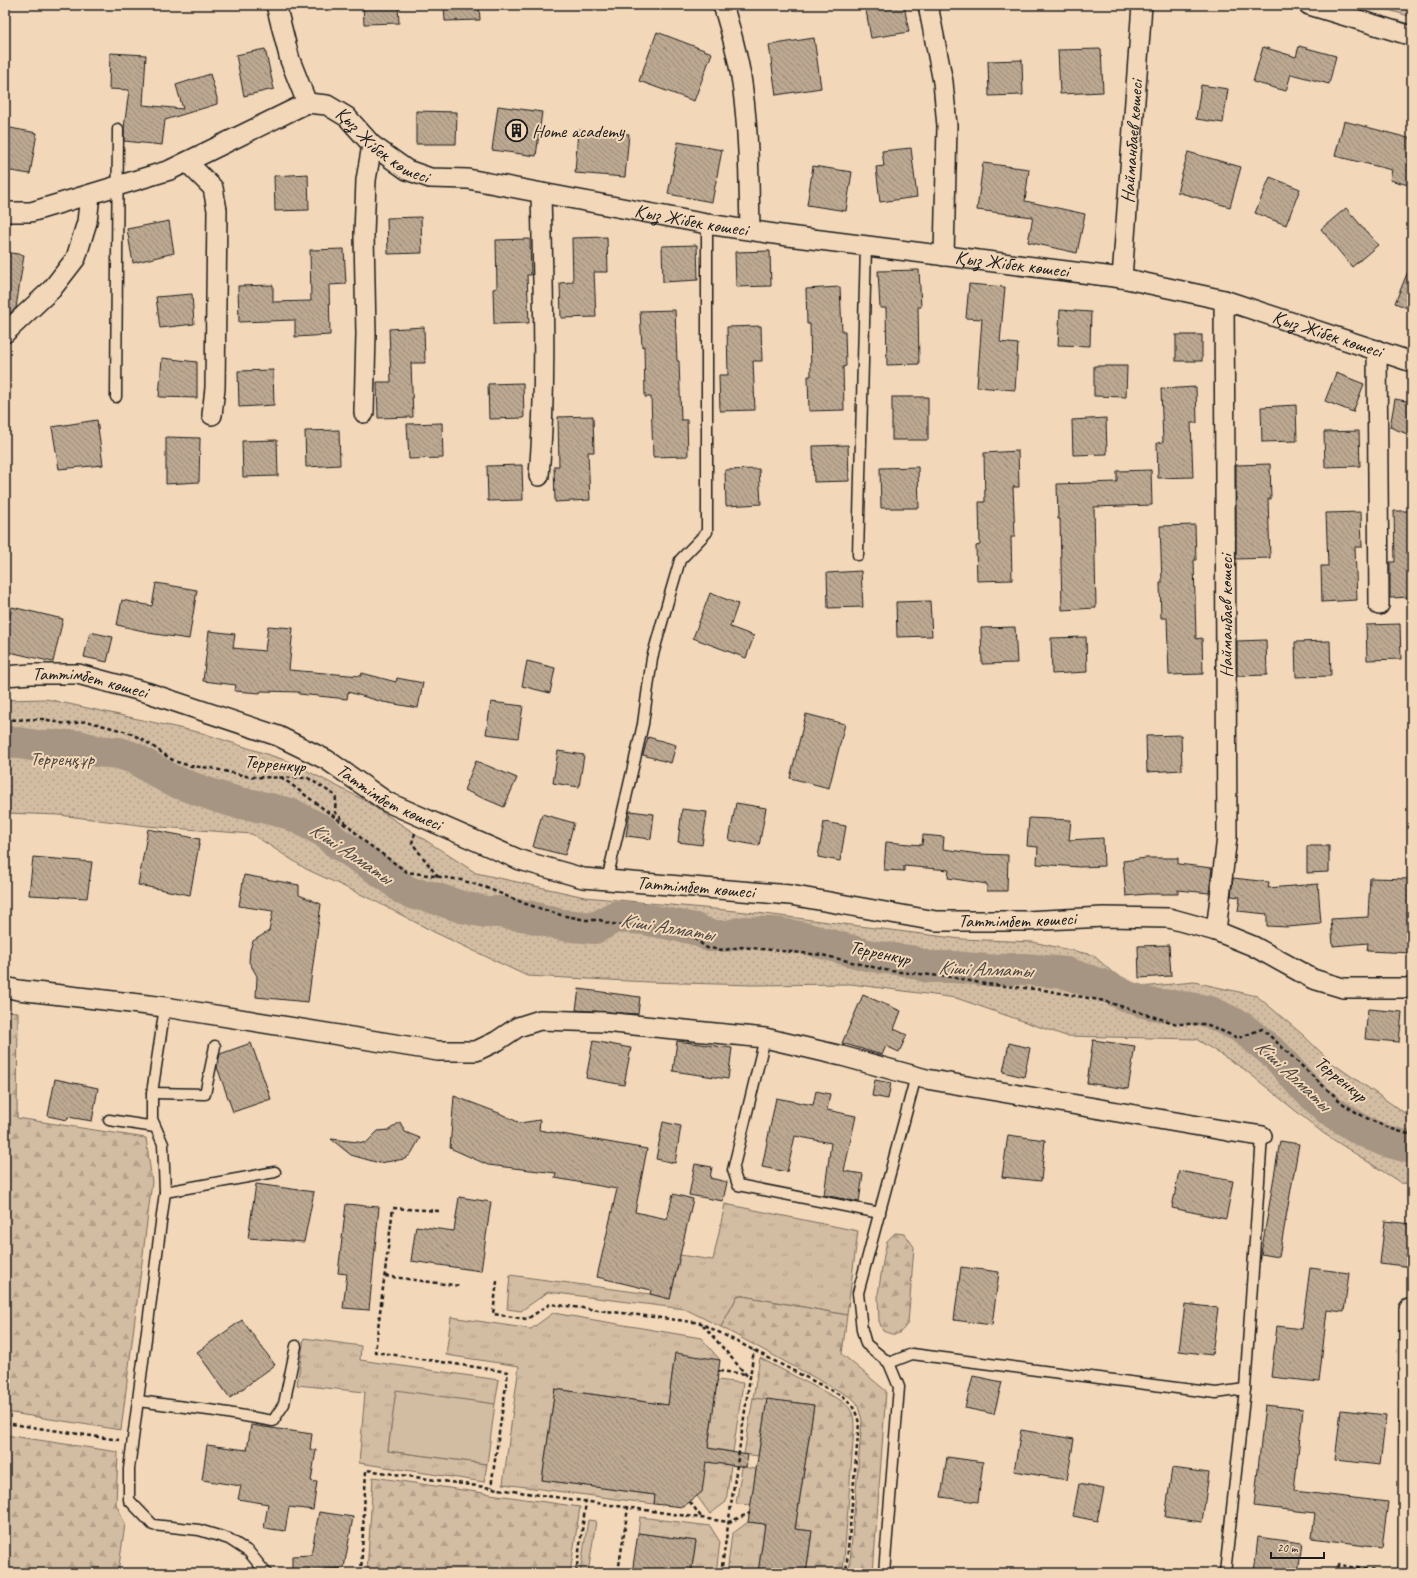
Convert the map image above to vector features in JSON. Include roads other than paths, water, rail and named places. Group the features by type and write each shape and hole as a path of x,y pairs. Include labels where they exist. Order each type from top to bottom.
{"street":[{"path":"276,5 290,60 307,103"},
{"path":"722,5 729,25 743,90 748,147 750,230"},
{"path":"928,5 943,82 947,126 944,256"},
{"name":"Найманбаев көшесі","path":"1122,278 1142,5"},
{"path":"1309,5 1412,36"},
{"name":"Қыз Жібек көшесі","path":"5,212 31,212 170,170 307,103 327,105 347,117 372,145 407,170 430,178 468,179 707,224 866,246 1122,278 1224,300 1412,362"},
{"path":"364,413 366,334 364,234 366,180 372,145"},
{"path":"187,162 213,188 217,210 215,388 212,415"},
{"path":"539,476 543,427 544,348 541,193"},
{"path":"5,333 52,289 76,258 87,222 90,195"},
{"name":"Найманбаев көшесі","path":"1216,931 1227,837 1224,300"},
{"path":"1377,350 1379,605"},
{"name":"Таттімбет көшесі","path":"5,676 31,674 78,674 149,694 278,736 327,760 387,802 520,860 583,878 790,895 936,921 1026,921 1103,917 1169,918 1216,931 1253,946 1313,979 1343,988 1412,988"},
{"path":"5,987 18,990 165,1007 438,1051 476,1051 497,1041 518,1027 540,1020 604,1022 765,1038 842,1056 916,1076 1213,1129 1262,1136"},
{"path":"1408,1573 1409,1309"}],"lane":[{"path":"116,397 118,129"},
{"path":"607,880 643,724 652,658 668,600 680,560 707,532 707,224"},
{"path":"858,555 866,246"},
{"path":"165,1007 152,1093 152,1119 163,1144 165,1192 129,1469 129,1500 153,1525 199,1530 229,1540 248,1552 266,1573"},
{"path":"765,1038 733,1170 738,1185 880,1213"},
{"path":"152,1093 205,1094 215,1046"},
{"path":"884,1573 899,1387 889,1363 866,1344 862,1330 858,1293 916,1076"},
{"path":"109,1120 155,1127"},
{"path":"1225,1573 1245,1389 1262,1136"},
{"path":"165,1192 275,1172"},
{"path":"138,1401 216,1411 273,1421 284,1404 296,1346"},
{"path":"889,1363 912,1354 1216,1393 1245,1389"}],"waterway":[{"name":"Кіші Алматы","path":"5,741 38,746 79,746 96,751 119,753 134,758 171,780 218,797 291,814 325,832 333,840 392,879 404,890 462,907 486,912 499,912 527,916 562,925 595,928 615,917 644,919 695,929 710,936 727,936 744,932 775,933 800,937 871,956 910,961 928,967 954,967 997,971 1024,969 1066,973 1110,988 1128,997 1151,1004 1190,1008 1210,1012 1241,1027 1276,1055 1303,1086 1328,1109 1363,1131 1383,1140 1412,1148"}],"place":[{"name":"Home academy","path":"517,131"}],"park label":[{"name":"Терреңқұр","path":"62,759"}]}
